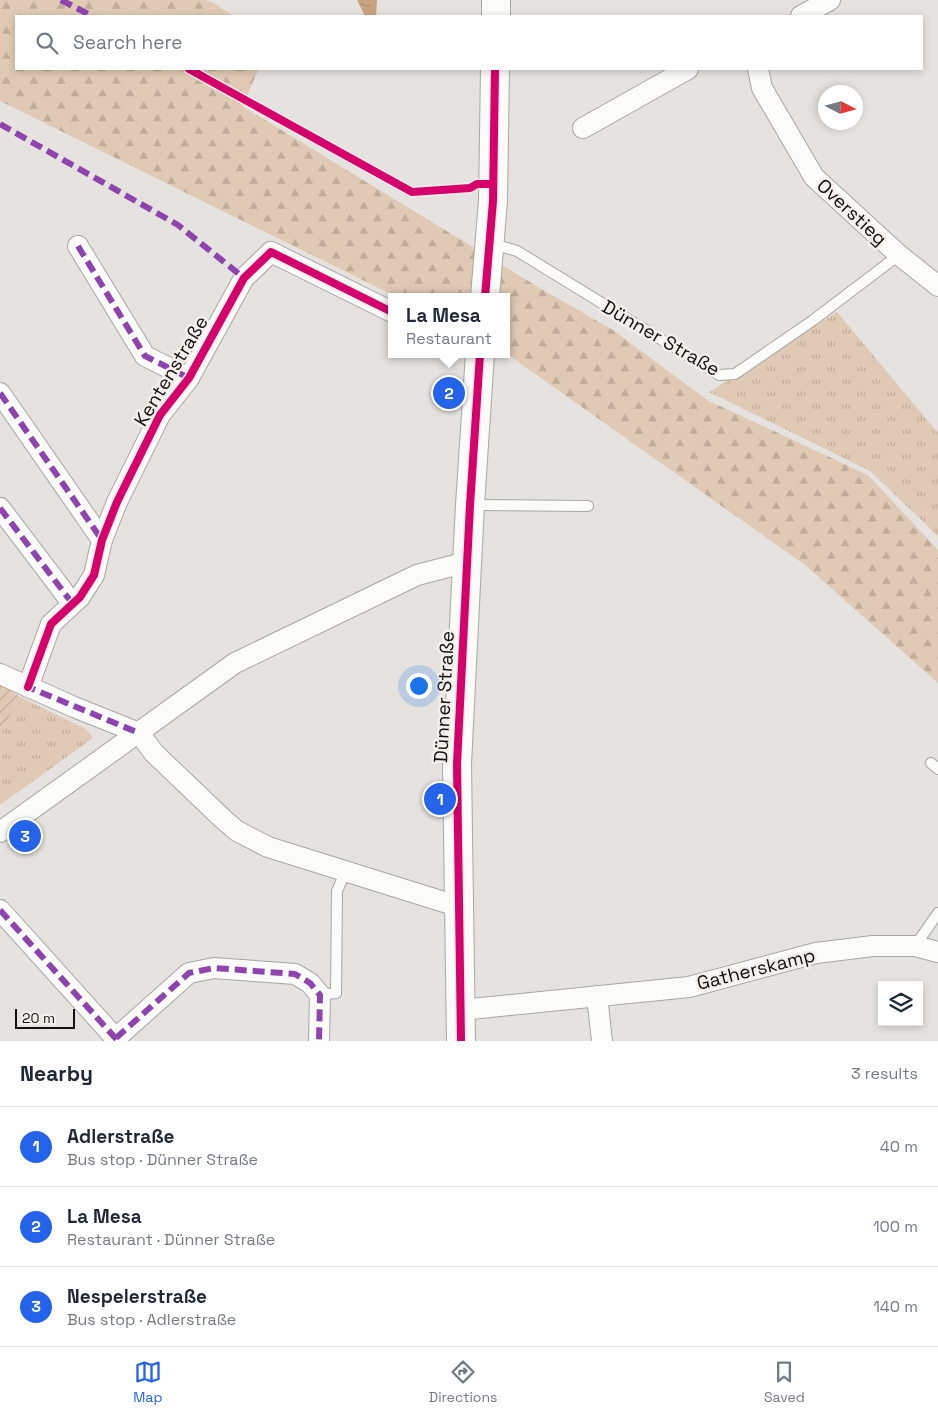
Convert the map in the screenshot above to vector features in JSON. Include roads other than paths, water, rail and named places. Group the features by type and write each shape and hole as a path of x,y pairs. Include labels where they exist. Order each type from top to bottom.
{"street":[{"path":"496,0 496,15"},
{"path":"803,15 830,0"},
{"path":"485,293 490,242 495,70"},
{"path":"583,128 686,70"},
{"name":"Overstieg","path":"758,70 762,88 814,177 899,255 938,286"},
{"name":"Kentenstraße","path":"78,246 145,356 189,378"},
{"name":"Kentenstraße","path":"28,687 51,624 80,597 94,575 102,540 117,502 160,415 189,378 244,278 272,252 388,310"},
{"name":"Dünner Straße","path":"461,1041 457,764 479,358"},
{"path":"0,393 102,540"},
{"path":"0,508 72,603"},
{"path":"0,832 235,663 417,575 467,562"},
{"path":"0,674 139,732 154,753 237,830 268,847 460,907"},
{"path":"0,910 117,1040 189,973 214,968 295,974 310,983 320,995 319,1041"},
{"name":"Gatherskamp","path":"462,1010 688,987 816,952 873,946 915,946 938,952"},
{"path":"597,996 602,1041"}],"lane":[{"name":"Dünner Straße","path":"490,242 517,251 719,375 735,374 812,321 899,255"},
{"path":"470,505 588,506"},
{"path":"320,995 336,993 337,891 346,871"},
{"path":"915,946 938,913"}],"water":[{"path":"357,0 377,0 376,15 364,15"}],"place":[{"name":"La Mesa","path":"449,393"},
{"name":"Adlerstraße","path":"440,799"},
{"name":"Nespelerstraße","path":"25,836"}]}
